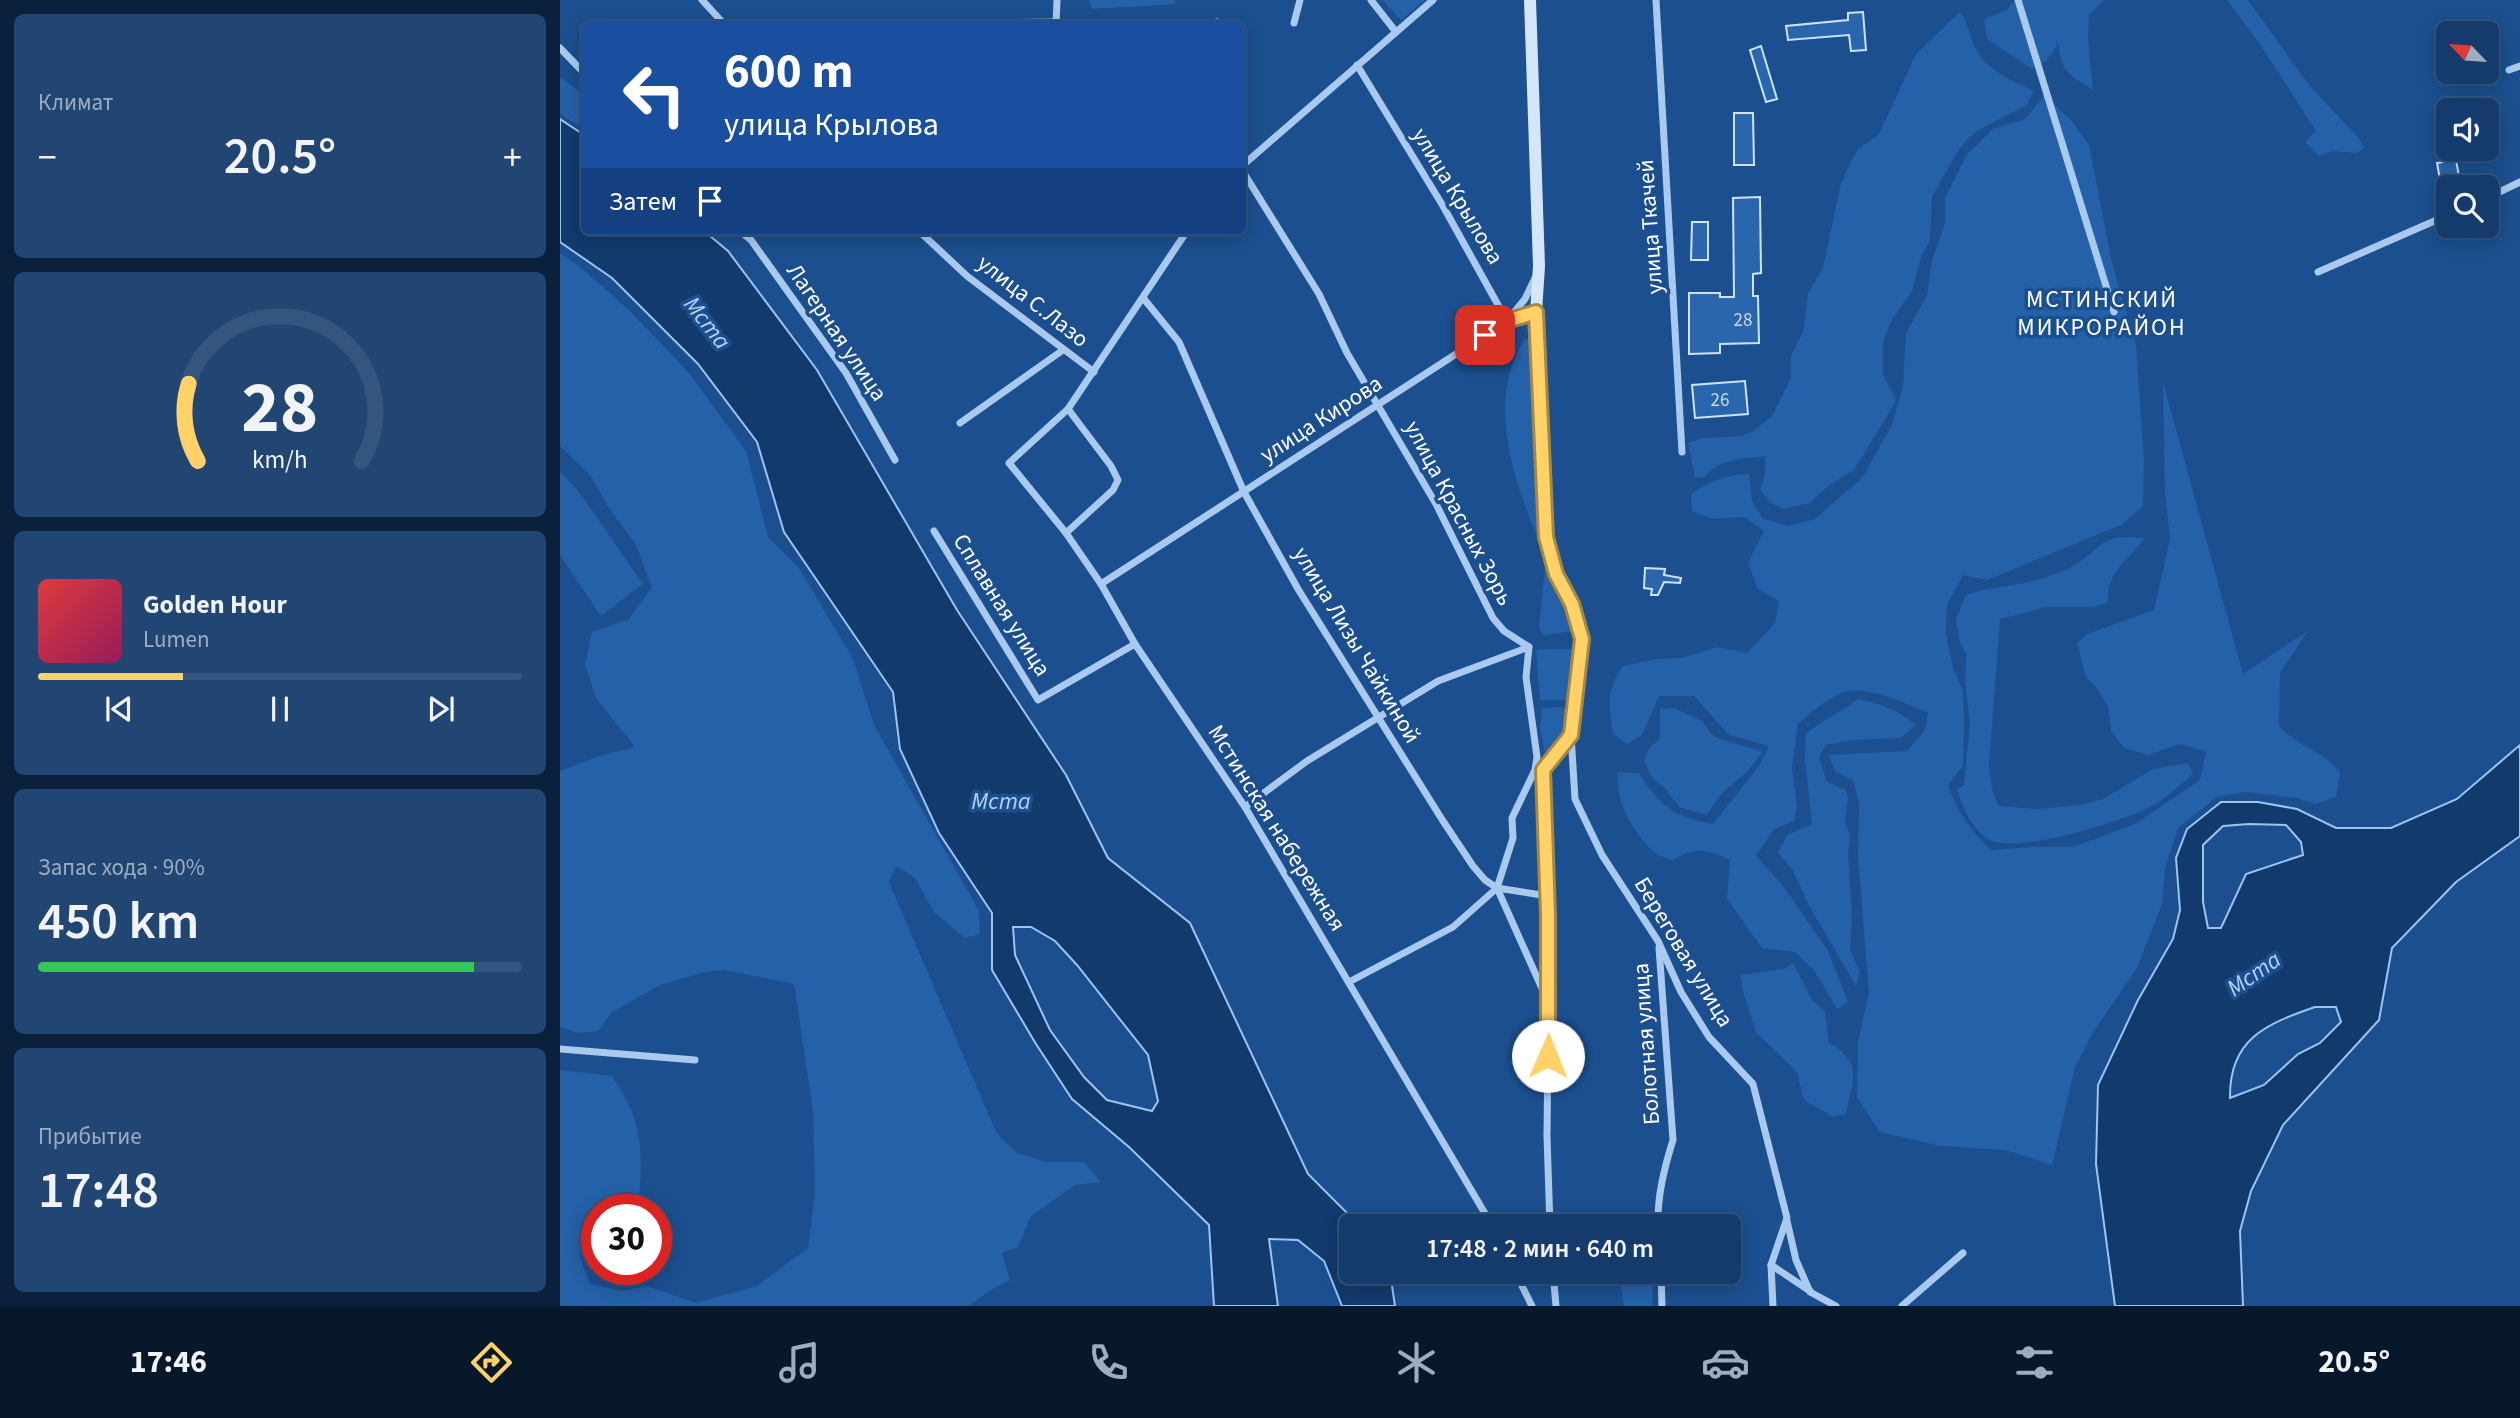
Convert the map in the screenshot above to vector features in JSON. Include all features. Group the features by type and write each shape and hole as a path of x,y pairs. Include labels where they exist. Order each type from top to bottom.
{"street":[{"path":"702,0 721,21"},
{"path":"1056,21 1057,0"},
{"path":"1294,23 1300,0"},
{"path":"1371,0 1395,32"},
{"path":"1246,164 1433,0"},
{"path":"1530,0 1539,266 1536,312 1546,537 1556,574 1572,604 1582,639 1571,735 1543,770 1548,896 1547,1136 1550,1214"},
{"name":"улица Ткачей","path":"1656,0 1682,452"},
{"path":"2018,0 2114,312"},
{"path":"560,48 581,70"},
{"name":"улица Крылова","path":"1357,65 1443,206 1507,321"},
{"path":"2509,69 2520,66"},
{"name":"улица Красных Зорь","path":"1246,175 1319,295 1347,353 1436,504 1493,618 1504,631 1529,647"},
{"path":"2499,192 2520,182"},
{"path":"2318,272 2436,220"},
{"name":"Лагерная улица","path":"745,235 846,373 895,460"},
{"name":"улица С.Лазо","path":"923,235 967,276 1094,372"},
{"path":"1066,533 1113,490 1118,480 1111,466 1068,409 1184,235"},
{"name":"улица Кирова","path":"1101,584 1507,321 1525,299 1539,266"},
{"name":"улица Лизы Чайкиной","path":"1144,299 1179,342 1244,492 1298,589 1376,717 1473,866 1485,880 1497,888 1549,1003"},
{"path":"1507,321 1536,312"},
{"path":"960,423 1063,350"},
{"name":"Мстинская набережная","path":"1068,409 1009,463 1066,533 1101,584 1135,644 1245,807 1485,1214"},
{"name":"Сплавная улица","path":"934,531 1038,700 1135,644"},
{"path":"1245,807 1307,761 1438,681 1529,647 1526,677 1537,757 1535,771 1512,818 1513,838 1497,888 1453,927 1349,982"},
{"name":"Береговая улица","path":"1571,735 1575,799 1602,855 1658,941 1681,992 1709,1037 1752,1084 1796,1260 1810,1292"},
{"path":"1497,888 1548,896"},
{"name":"Болотная улица","path":"1658,941 1673,1140 1663,1170 1658,1214"},
{"path":"560,1049 695,1060"},
{"path":"1773,1306 1772,1265 1787,1218"},
{"path":"1902,1306 1963,1253"},
{"path":"1772,1265 1810,1292 1836,1306"},
{"path":"1521,1284 1532,1306"},
{"path":"1554,1284 1556,1306"},
{"path":"1661,1284 1662,1306"}],"shaded area":[{"path":"1089,0 1175,0 1175,4 1092,9"},
{"path":"1382,0 1425,0 1401,20"},
{"path":"2015,0 2104,0 2089,15 2088,39 2093,90 2073,77 2064,67 2059,43 2046,61 2032,69 1987,39 1984,19 2007,10"},
{"path":"2227,0 2248,0 2309,85 2364,147 2357,153 2332,151 2319,156 2305,142 2316,131 2262,47"},
{"path":"1960,12 1983,60 2003,76 2034,91 2027,105 1975,132 1959,149 1932,196 1930,241 1921,257 1912,291 1891,321 1883,342 1883,375 1896,399 1893,406 1854,470 1827,487 1810,503 1783,509 1769,501 1760,490 1765,474 1765,456 1724,463 1704,477 1695,478 1688,443 1704,438 1742,436 1752,432 1772,416 1791,378 1791,355 1803,332 1808,294 1823,268 1841,183 1857,150 1879,134 1916,54"},
{"path":"560,77 581,93 581,128 560,113"},
{"path":"2044,95 2071,120 2089,145 2112,263 2136,344 2144,460 2143,506 2121,525 1987,580 1963,575 1947,605 1946,635 1953,668 1963,691 1964,725 1963,766 1948,785 1952,795 1965,820 1991,850 2073,847 2135,824 2200,780 2206,752 2180,744 2148,755 2124,748 2111,731 2109,709 2098,689 2086,677 2077,643 2087,634 2154,610 2170,539 2165,492 2163,382 2243,674 2308,631 2280,673 2279,726 2295,740 2326,759 2340,773 2336,797 2315,804 2297,798 2246,792 2217,797 2178,828 2165,867 2162,904 2137,968 2092,1034 2075,1067 2052,1165 2006,1150 1941,1146 1880,1132 1857,1098 1858,1042 1869,992 1858,858 1859,802 1853,781 1835,771 1829,755 1907,751 1925,730 1928,713 1886,696 1853,690 1831,698 1808,715 1798,724 1792,768 1797,807 1794,821 1774,829 1756,856 1784,887 1828,951 1848,1002 1837,1009 1814,970 1795,952 1762,948 1727,899 1730,860 1715,853 1701,851 1687,853 1672,861 1657,854 1632,825 1619,793 1618,772 1639,773 1669,809 1688,818 1713,824 1759,766 1769,746 1729,735 1694,696 1659,696 1642,735 1627,744 1613,734 1610,706 1613,684 1622,666 1657,659 1683,658 1717,647 1747,653 1775,623 1779,601 1758,589 1748,563 1764,531 1744,517 1712,519 1692,511 1691,494 1718,479 1749,474 1752,501 1762,518 1788,526 1815,519 1863,477 1892,424 1903,387 1906,333 1927,295 1932,260 1945,223 1945,198 1967,154 1993,129 2025,119"},
{"path":"560,253 631,312 689,373 746,451 768,537 799,568 853,659 874,725 979,911 980,934 965,938 934,912 915,878 896,866 889,882 997,1134 1017,1153 1046,1162 1084,1162 1101,1182 1075,1185 1031,1216 1018,1247 1002,1253 1010,1280 969,1306 560,1306 560,1070 612,1076 631,1109 641,1155 639,1194 581,1194 581,1285 622,1291 647,1286 696,1303 757,1286 808,1248 815,1194 813,1111 794,984 724,970 705,972 660,985 611,1013 598,1031 578,1033 560,1027 560,771 599,756 635,747 596,698 585,665 592,632 629,619 652,587 636,545 609,508 591,476 560,446"},
{"path":"1525,339 1535,342 1540,512 1536,534 1518,486 1507,436 1505,411 1507,386"},
{"path":"560,471 582,496 643,584 601,616 560,555"},
{"path":"2119,537 2145,538 2114,575 2108,592 2108,603 2090,607 2046,607 2000,619 1989,766 1992,789 1999,806 2037,809 2082,805 2103,799 2153,769 2188,763 2193,774 2150,807 2093,828 2020,843 2001,843 1988,839 1972,823 1957,789 1964,785 1970,724 1965,680 1966,654 1960,643 1956,619 1966,595 2053,575 2078,563 2105,542"},
{"path":"1545,568 1554,581 1575,630 1544,636 1539,628"},
{"path":"1573,649 1568,700 1540,700 1536,650"},
{"path":"1858,699 1888,708 1915,725 1901,738 1853,740 1826,745 1819,757 1827,782 1846,790 1848,798 1845,822 1850,835 1850,951 1860,972 1856,986 1807,902 1793,870 1778,853 1787,835 1812,824 1805,758 1806,734"},
{"path":"1566,707 1562,733 1545,754 1540,727 1542,708"},
{"path":"1674,708 1702,721 1714,737 1763,752 1748,771 1724,791 1706,815 1679,807 1665,788 1652,778 1644,760 1649,748 1660,739 1660,709"},
{"path":"1793,963 1812,1000 1825,1011 1829,1043 1848,1058 1852,1066 1853,1082 1846,1114 1833,1117 1804,1100 1797,1072 1756,1032 1740,975 1784,969"},
{"path":"1621,1284 1653,1284 1652,1306 1624,1306"}],"water":[{"name":"Мста","path":"560,119 581,133 581,235 709,235 728,251 817,370 957,610 1066,775 1108,858 1190,923 1308,1174 1348,1214 1339,1214 1339,1284 1392,1284 1395,1306 1342,1306 1324,1261 1298,1240 1269,1239 1278,1306 1214,1306 1209,1225 1129,1147 1072,1099 992,970 992,913 939,833 900,749 893,692 784,532 757,442 698,364 612,278 560,242","holes":["1013,927 1031,927 1055,941 1148,1055 1158,1101 1152,1111 1107,1100 1084,1077 1050,1030 1015,955"]},
{"name":"Мста","path":"2520,745 2520,836 2456,882 2392,948 2379,1020 2283,1125 2251,1191 2240,1231 2243,1306 2115,1306 2096,1164 2098,1085 2138,1000 2173,939 2180,910 2176,858 2187,829 2221,802 2258,802 2297,809 2336,828 2391,828 2457,799","holes":["2286,825 2301,842 2303,855 2246,874 2221,928 2208,928 2203,902 2203,845 2223,826","2315,1007 2336,1007 2341,1022 2320,1043 2298,1054 2264,1085 2230,1098 2231,1078 2236,1061 2254,1037 2281,1020"]}],"building":[{"path":"1863,12 1866,50 1851,51 1849,35 1788,40 1786,26 1848,20 1848,13"},
{"path":"1761,46 1777,99 1766,102 1750,50"},
{"path":"1734,113 1753,113 1754,165 1734,165"},
{"path":"2456,161 2459,175 2439,175 2437,163"},
{"path":"1760,197 1761,273 1753,274 1753,296 1758,296 1759,343 1720,344 1720,353 1689,354 1689,293 1720,293 1720,297 1734,297 1733,198"},
{"path":"1692,222 1708,222 1708,260 1691,260"},
{"path":"1745,381 1748,414 1695,418 1692,385"},
{"path":"1645,568 1665,569 1664,575 1681,578 1680,583 1664,582 1658,595 1651,595 1652,589 1644,588"}],"district":[{"name":"МСТИНСКИЙ МИКРОРАЙОН","path":"2102,313"}],"route":[{"path":"1485,335 1507,321 1536,312 1546,537 1556,574 1572,604 1582,639 1571,735 1543,770 1548,915 1548,1056"}]}
